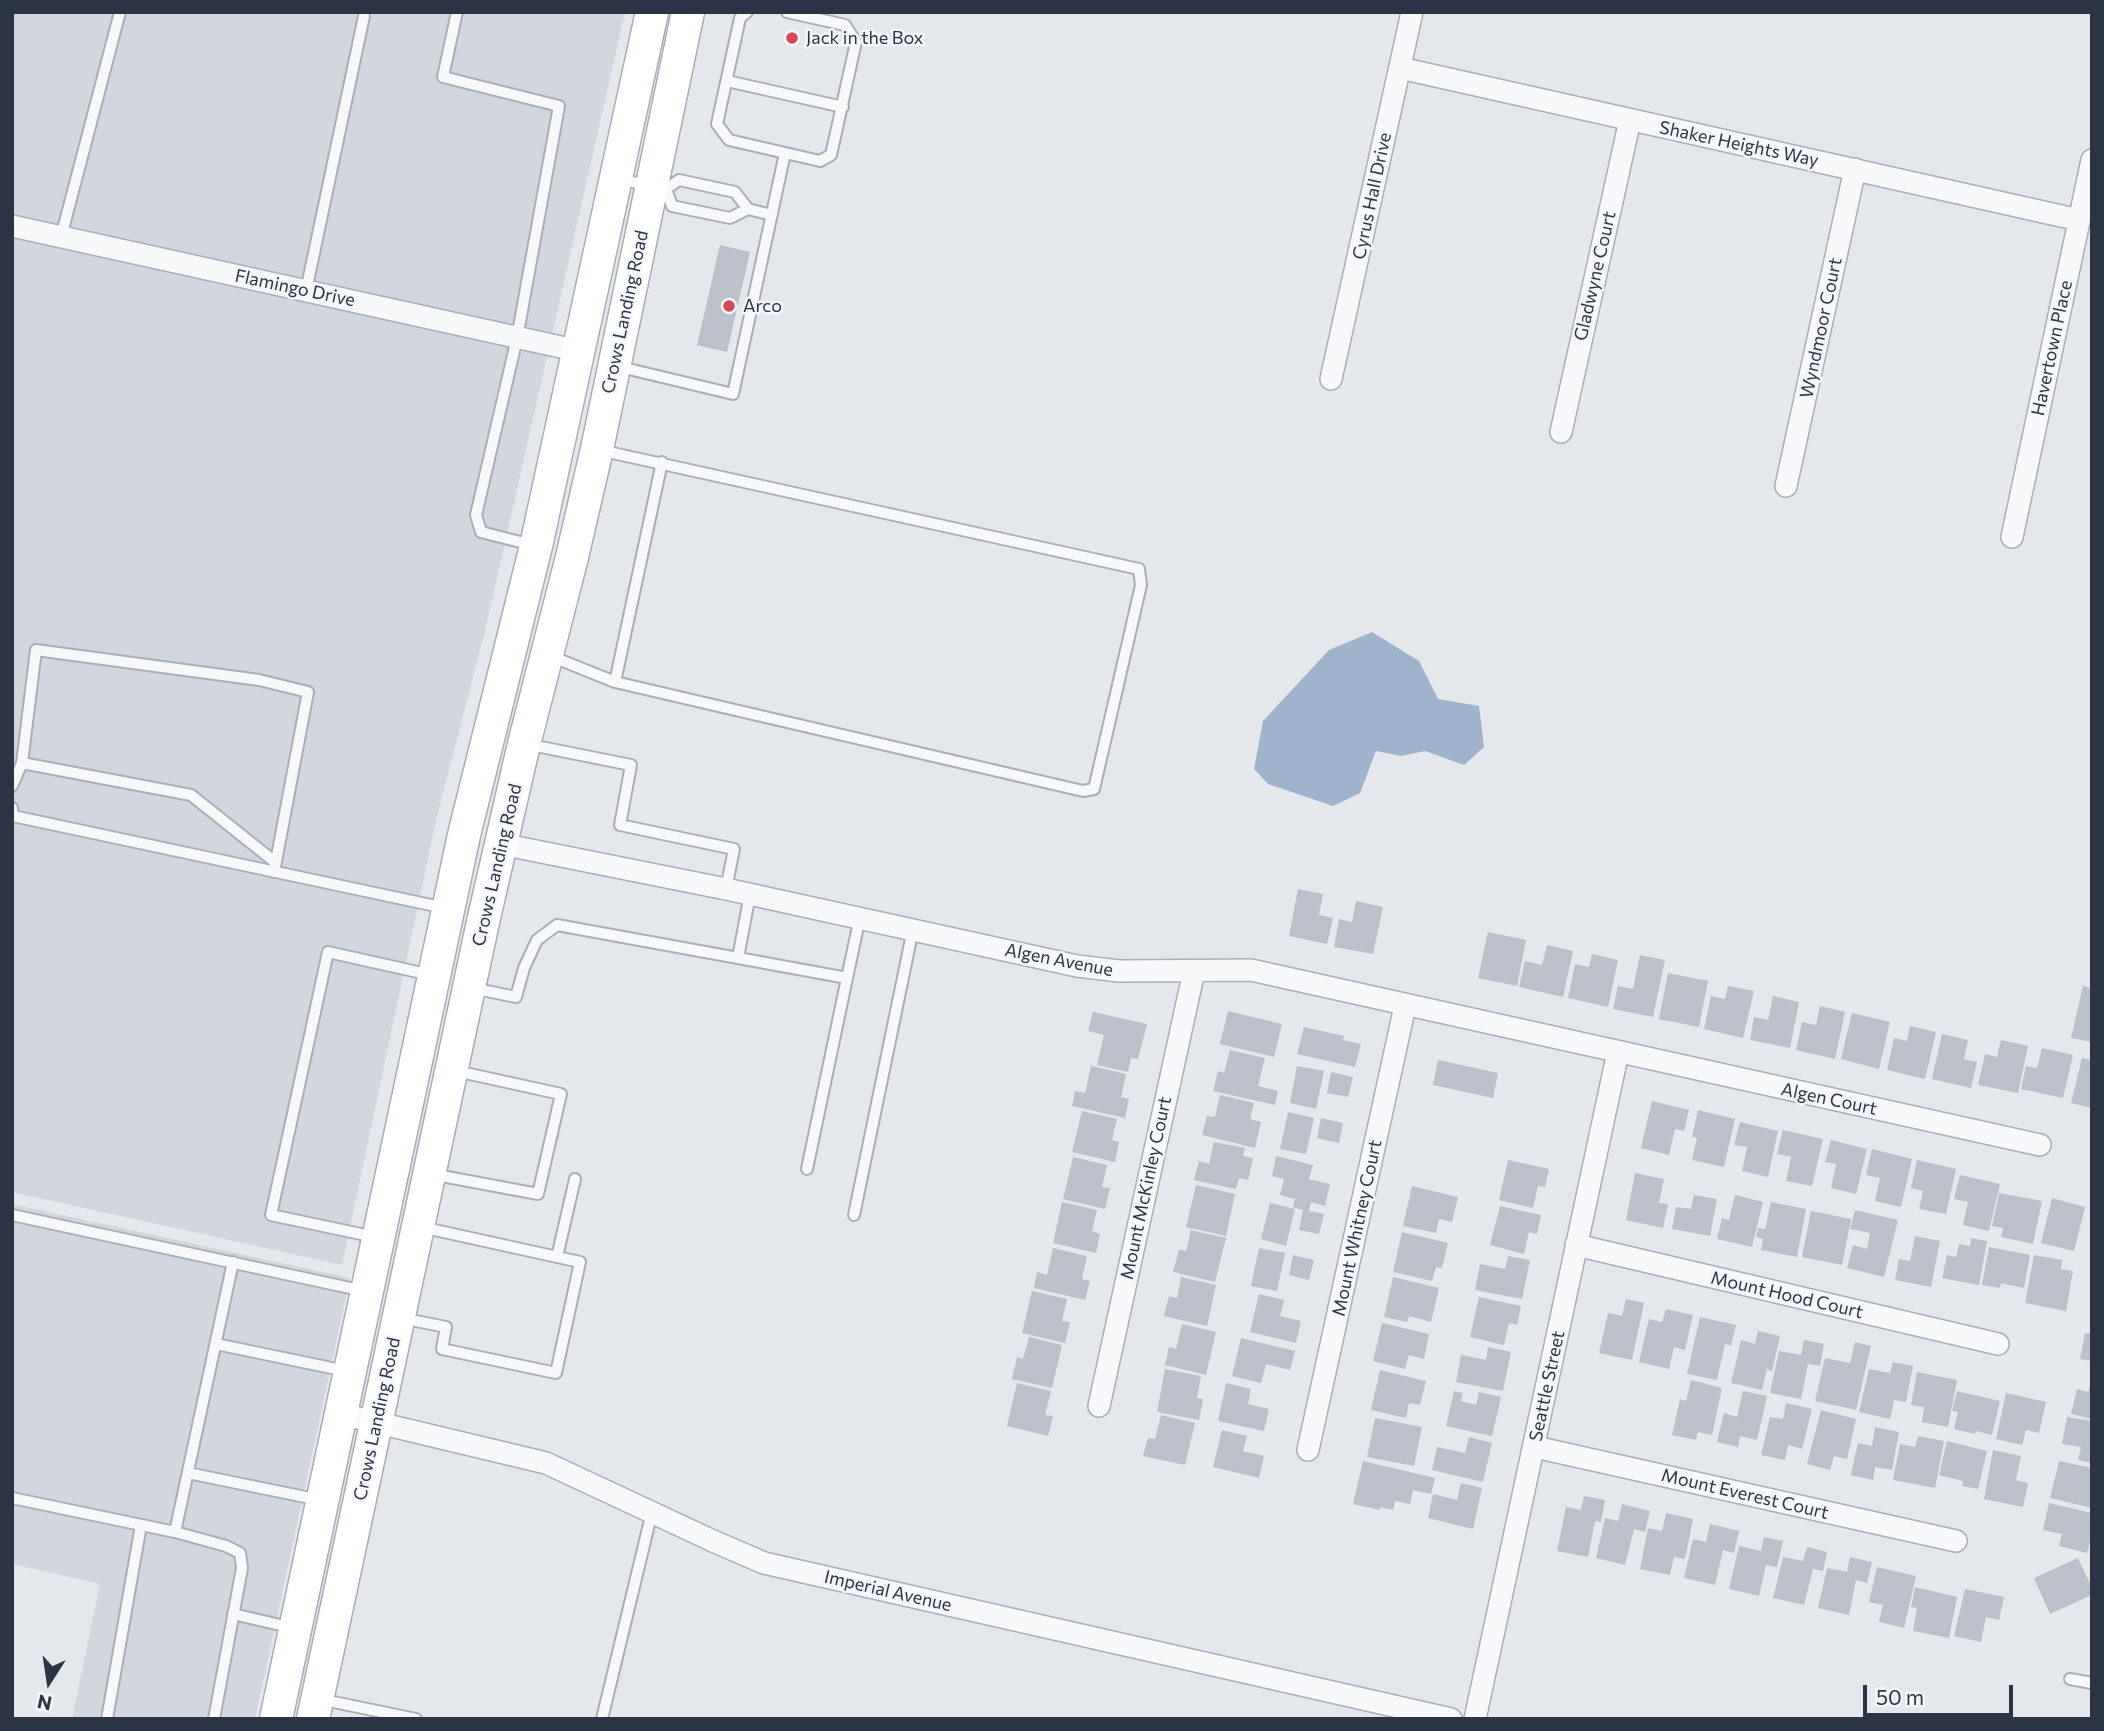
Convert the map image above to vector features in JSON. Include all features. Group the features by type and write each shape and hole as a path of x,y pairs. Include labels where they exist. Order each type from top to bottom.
{"main road":[{"name":"Crows Landing Road","path":"276,1719 464,835 536,547 652,12"},
{"name":"Crows Landing Road","path":"315,1709 501,844 658,188 688,12"},
{"path":"577,357 583,401 581,428 585,441 597,449"},
{"path":"495,712 502,731 486,816 491,837 501,844"},
{"path":"441,1114 432,1079 457,938 448,908"},
{"path":"323,1501 332,1516 318,1616 324,1664"}],"street":[{"name":"Cyrus Hall Drive","path":"1331,379 1412,12"},
{"name":"Shaker Heights Way","path":"1400,68 2079,220"},
{"name":"Gladwyne Court","path":"1561,432 1630,120"},
{"name":"Havertown Place","path":"2012,537 2092,160"},
{"name":"Wyndmoor Court","path":"1786,486 1855,169"},
{"name":"Flamingo Drive","path":"12,226 517,338 577,357"},
{"name":"Algen Avenue","path":"501,844 750,894 1077,966 1119,971 1251,970 1618,1052"},
{"name":"Mount McKinley Court","path":"1099,1406 1194,971"},
{"name":"Mount Whitney Court","path":"1308,1450 1405,1006"},
{"name":"Algen Court","path":"1618,1052 2040,1145"},
{"name":"Seattle Street","path":"1475,1719 1618,1052"},
{"name":"Mount Hood Court","path":"1576,1245 1998,1344"},
{"name":"Imperial Avenue","path":"341,1414 546,1463 764,1563 1451,1719"},
{"name":"Mount Everest Court","path":"1535,1447 1956,1541"}],"lane":[{"path":"61,237 120,12"},
{"path":"457,12 443,78 559,106 517,338 476,515 481,532 536,547"},
{"path":"747,12 740,18 717,124 729,140 820,161 831,155 856,42 845,25 787,12"},
{"path":"306,291 364,16"},
{"path":"727,81 843,107"},
{"path":"614,366 733,394 785,153"},
{"path":"616,178 658,188 679,180 735,192 748,209 772,215"},
{"path":"658,188 672,206 730,218 748,209"},
{"path":"547,654 615,682 1083,791 1094,789 1141,585 1139,569 597,449"},
{"path":"615,682 662,462"},
{"path":"12,786 22,763 36,650 259,680 308,692 274,867"},
{"path":"524,744 631,765 620,825 734,849 726,889"},
{"path":"22,763 191,795 274,867"},
{"path":"12,808 13,816 274,867 448,908"},
{"path":"738,957 750,894"},
{"path":"807,1169 860,918"},
{"path":"469,987 516,997 524,968 537,940 557,925 847,978"},
{"path":"854,1215 913,929"},
{"path":"378,1238 271,1215 328,952 434,976"},
{"path":"428,1174 538,1194 561,1094 451,1070"},
{"path":"557,1257 575,1179"},
{"path":"12,1215 367,1292"},
{"path":"398,1317 446,1327 442,1349 556,1373 580,1262 418,1227"},
{"path":"175,1532 233,1262"},
{"path":"216,1344 350,1372"},
{"path":"188,1473 323,1501"},
{"path":"12,1498 175,1532 226,1546 240,1553 242,1568 214,1719"},
{"path":"602,1719 652,1512"},
{"path":"107,1719 141,1525"},
{"path":"233,1614 295,1628"},
{"path":"2070,1679 2092,1683"},
{"path":"315,1709 416,1719"}],"shaded area":[{"path":"12,12 625,12 485,631 437,816 342,1265 12,1192"},
{"path":"12,1204 350,1278 255,1719 72,1719 100,1584 12,1564"}],"water":[{"path":"1372,632 1419,661 1438,699 1479,706 1484,747 1464,765 1425,751 1401,756 1376,751 1360,793 1333,806 1268,784 1254,769 1263,721 1329,650"}],"building":[{"path":"720,245 750,252 727,352 697,345"},
{"path":"1298,889 1323,894 1319,915 1333,918 1327,944 1289,936"},
{"path":"1356,901 1383,907 1373,954 1334,947 1339,919 1352,922"},
{"path":"1488,932 1526,940 1517,986 1478,978"},
{"path":"1547,945 1573,951 1563,997 1519,987 1525,961 1542,965"},
{"path":"1592,954 1618,960 1608,1007 1568,998 1575,964 1589,967"},
{"path":"1640,955 1665,960 1653,1017 1613,1009 1618,986 1633,989"},
{"path":"1668,973 1708,981 1699,1027 1659,1019"},
{"path":"1728,986 1754,991 1743,1038 1704,1029 1711,996 1725,999"},
{"path":"2083,986 2092,988 2092,1042 2071,1038"},
{"path":"1773,996 1799,1002 1790,1048 1750,1040 1754,1017 1768,1020"},
{"path":"1820,1006 1845,1012 1835,1059 1796,1050 1802,1022 1816,1025"},
{"path":"1228,1011 1282,1024 1274,1057 1220,1044"},
{"path":"1093,1012 1147,1024 1138,1059 1131,1058 1128,1072 1097,1065 1104,1035 1088,1031"},
{"path":"1852,1013 1890,1022 1879,1069 1841,1059"},
{"path":"1910,1026 1936,1032 1925,1079 1887,1070 1894,1038 1907,1041"},
{"path":"1304,1027 1344,1036 1343,1040 1361,1044 1355,1067 1297,1054"},
{"path":"1942,1034 1968,1040 1964,1059 1977,1062 1971,1088 1932,1079"},
{"path":"2001,1040 2028,1046 2018,1093 1978,1085 1985,1054 1997,1057"},
{"path":"2042,1048 2073,1055 2063,1098 2021,1089 2026,1066 2037,1068"},
{"path":"1230,1050 1265,1058 1258,1086 1278,1091 1275,1105 1213,1091 1218,1071 1224,1073"},
{"path":"2082,1058 2092,1060 2092,1108 2071,1103"},
{"path":"1438,1060 1498,1073 1493,1098 1433,1085"},
{"path":"1091,1066 1126,1074 1121,1097 1129,1099 1125,1118 1072,1106 1075,1091 1085,1093"},
{"path":"1297,1066 1324,1071 1316,1109 1290,1103"},
{"path":"1331,1072 1353,1077 1348,1097 1327,1093"},
{"path":"1220,1095 1254,1103 1250,1119 1261,1122 1255,1148 1202,1135 1207,1116 1215,1117"},
{"path":"1652,1101 1689,1110 1684,1131 1675,1129 1669,1155 1641,1148"},
{"path":"1698,1110 1735,1119 1724,1167 1692,1160 1697,1138 1692,1137"},
{"path":"1082,1111 1117,1119 1112,1140 1119,1142 1115,1162 1072,1152"},
{"path":"1288,1112 1314,1118 1306,1154 1280,1149"},
{"path":"1321,1118 1343,1123 1339,1143 1317,1138"},
{"path":"1740,1122 1778,1131 1768,1177 1742,1171 1747,1147 1734,1145"},
{"path":"1783,1130 1823,1139 1812,1186 1786,1181 1791,1157 1777,1154"},
{"path":"1831,1140 1867,1149 1856,1194 1831,1188 1836,1164 1825,1162"},
{"path":"1214,1142 1245,1148 1243,1156 1253,1158 1248,1180 1239,1178 1236,1189 1194,1180 1199,1161 1209,1164"},
{"path":"1872,1149 1912,1159 1901,1207 1875,1201 1880,1178 1866,1175"},
{"path":"1276,1156 1313,1165 1309,1179 1330,1184 1325,1206 1311,1202 1309,1211 1324,1214 1319,1234 1299,1230 1303,1210 1293,1207 1295,1199 1280,1195 1284,1179 1272,1176"},
{"path":"1073,1157 1107,1165 1102,1187 1110,1188 1105,1209 1063,1199"},
{"path":"1508,1160 1549,1169 1545,1187 1538,1186 1533,1208 1499,1200"},
{"path":"1917,1160 1956,1169 1946,1214 1919,1209 1923,1191 1911,1188"},
{"path":"1635,1173 1664,1179 1659,1203 1668,1204 1663,1228 1626,1220"},
{"path":"1960,1175 2000,1184 1989,1231 1963,1225 1968,1202 1954,1199"},
{"path":"1196,1185 1235,1194 1226,1236 1186,1227"},
{"path":"1412,1186 1458,1197 1452,1222 1439,1219 1436,1233 1403,1226"},
{"path":"1999,1193 2042,1201 2033,1244 2001,1237 2003,1228 1992,1226"},
{"path":"1694,1195 1717,1199 1710,1236 1672,1229 1676,1207 1691,1209"},
{"path":"1735,1195 1763,1202 1752,1247 1717,1239 1722,1218 1729,1220"},
{"path":"2052,1198 2085,1207 2074,1251 2041,1243"},
{"path":"1062,1202 1097,1210 1092,1231 1100,1234 1096,1253 1053,1243"},
{"path":"1771,1202 1806,1209 1797,1257 1761,1250 1763,1239 1756,1237 1758,1228 1765,1229"},
{"path":"1270,1203 1295,1209 1286,1246 1261,1239"},
{"path":"1500,1206 1541,1215 1537,1234 1529,1232 1524,1254 1490,1245"},
{"path":"1855,1210 1898,1220 1884,1277 1847,1268 1853,1245 1867,1249 1870,1233 1850,1229"},
{"path":"1811,1211 1851,1219 1842,1265 1802,1257"},
{"path":"1191,1230 1226,1238 1215,1282 1173,1272 1179,1250 1186,1251"},
{"path":"1402,1232 1448,1243 1442,1268 1436,1267 1432,1281 1393,1272"},
{"path":"1915,1236 1940,1241 1931,1287 1895,1280 1899,1259 1910,1261"},
{"path":"1971,1238 1987,1241 1979,1285 1942,1278 1947,1255 1956,1257 1959,1244 1970,1246"},
{"path":"1989,1247 2030,1255 2024,1288 2001,1283 2000,1288 1982,1285"},
{"path":"1053,1248 1087,1256 1082,1279 1090,1281 1085,1300 1034,1288 1037,1272 1047,1275"},
{"path":"1259,1248 1285,1253 1277,1291 1251,1286"},
{"path":"1293,1255 1314,1260 1309,1280 1289,1275"},
{"path":"2034,1255 2062,1260 2061,1269 2073,1271 2066,1311 2025,1303"},
{"path":"1508,1256 1530,1260 1522,1299 1475,1290 1480,1264 1505,1269"},
{"path":"1181,1277 1216,1285 1207,1326 1164,1316 1169,1296 1177,1298"},
{"path":"1393,1277 1439,1288 1431,1322 1409,1316 1407,1322 1384,1317"},
{"path":"1032,1291 1067,1299 1062,1321 1070,1322 1065,1343 1022,1333"},
{"path":"1259,1294 1284,1300 1280,1316 1301,1321 1296,1343 1250,1332"},
{"path":"1479,1297 1521,1306 1517,1325 1509,1323 1504,1345 1470,1337"},
{"path":"1626,1299 1644,1303 1632,1360 1599,1353 1608,1313 1622,1316"},
{"path":"1666,1309 1693,1315 1685,1350 1674,1347 1669,1369 1639,1362 1649,1319 1662,1322"},
{"path":"1700,1317 1736,1325 1731,1346 1725,1344 1717,1380 1687,1374"},
{"path":"1382,1323 1429,1334 1424,1359 1409,1355 1405,1369 1373,1361"},
{"path":"1182,1324 1216,1332 1206,1375 1165,1365 1169,1347 1176,1349"},
{"path":"1758,1331 1780,1336 1772,1371 1767,1369 1762,1390 1731,1383 1741,1340 1755,1344"},
{"path":"2085,1333 2092,1334 2092,1361 2080,1359"},
{"path":"1029,1337 1062,1345 1052,1388 1012,1379 1017,1357 1023,1359"},
{"path":"1241,1338 1295,1351 1290,1370 1266,1364 1261,1383 1232,1376"},
{"path":"1804,1340 1824,1344 1820,1366 1808,1364 1801,1399 1770,1393 1779,1351 1801,1355"},
{"path":"1855,1342 1871,1346 1856,1410 1815,1401 1825,1358 1850,1363"},
{"path":"1488,1347 1511,1352 1503,1391 1456,1382 1461,1355 1486,1360"},
{"path":"1893,1362 1913,1366 1906,1402 1894,1400 1890,1419 1859,1412 1869,1369 1890,1373"},
{"path":"1165,1369 1201,1376 1197,1398 1203,1399 1199,1420 1157,1412"},
{"path":"1380,1370 1426,1381 1420,1405 1409,1403 1406,1418 1371,1410"},
{"path":"1917,1372 1957,1380 1948,1427 1922,1422 1924,1407 1911,1405"},
{"path":"1691,1380 1722,1388 1712,1435 1698,1432 1696,1440 1672,1435 1680,1399 1686,1401"},
{"path":"1017,1383 1051,1391 1045,1415 1053,1416 1048,1436 1007,1426"},
{"path":"1226,1383 1251,1389 1248,1404 1269,1409 1264,1431 1218,1421"},
{"path":"2091,1383 2092,1419 2071,1414 2077,1389 2088,1392"},
{"path":"1454,1391 1463,1393 1461,1401 1476,1405 1479,1392 1501,1397 1492,1436 1446,1426"},
{"path":"1743,1391 1767,1396 1757,1440 1740,1436 1738,1447 1717,1442 1724,1413 1737,1417"},
{"path":"1957,1391 2000,1401 1992,1435 1954,1429 1958,1412 1952,1411"},
{"path":"2006,1393 2046,1402 2039,1433 2026,1430 2022,1445 1996,1439"},
{"path":"1786,1403 1812,1409 1802,1449 1788,1445 1785,1460 1761,1455 1770,1417 1783,1419"},
{"path":"1821,1410 1856,1419 1847,1459 1834,1456 1830,1470 1807,1464"},
{"path":"1161,1415 1195,1423 1185,1465 1143,1456 1148,1438 1155,1439"},
{"path":"2067,1417 2092,1421 2092,1463 2078,1460 2081,1447 2062,1444"},
{"path":"1375,1418 1422,1427 1414,1466 1367,1457"},
{"path":"1875,1427 1899,1432 1892,1470 1875,1467 1873,1480 1851,1475 1858,1443 1872,1446"},
{"path":"1222,1430 1247,1436 1243,1451 1264,1456 1259,1478 1213,1467"},
{"path":"1918,1436 1944,1441 1935,1488 1893,1480 1900,1444 1915,1447"},
{"path":"1469,1437 1492,1443 1483,1482 1432,1470 1437,1447 1465,1453"},
{"path":"1947,1441 1987,1451 1978,1489 1962,1486 1963,1481 1939,1475"},
{"path":"1993,1450 2021,1456 2016,1480 2028,1483 2023,1507 1984,1499"},
{"path":"1363,1461 1435,1478 1431,1494 1413,1490 1410,1504 1395,1501 1393,1510 1353,1504"},
{"path":"2059,1461 2092,1468 2092,1508 2050,1498"},
{"path":"1461,1483 1482,1488 1473,1529 1428,1518 1433,1494 1457,1500"},
{"path":"1584,1496 1605,1500 1601,1522 1595,1521 1588,1557 1557,1551 1566,1507 1581,1510"},
{"path":"2049,1503 2092,1513 2092,1533 2087,1553 2059,1546 2062,1534 2043,1530"},
{"path":"1622,1504 1650,1511 1645,1532 1634,1529 1625,1565 1596,1558 1605,1518 1618,1521"},
{"path":"1666,1513 1693,1519 1685,1559 1674,1557 1670,1575 1640,1569 1648,1528 1662,1531"},
{"path":"1710,1524 1739,1531 1734,1553 1723,1550 1715,1585 1684,1578 1693,1539 1706,1542"},
{"path":"1764,1537 1783,1541 1777,1567 1766,1565 1759,1596 1729,1589 1739,1546 1761,1551"},
{"path":"1807,1547 1827,1552 1823,1571 1813,1569 1804,1605 1773,1598 1783,1557 1803,1561"},
{"path":"1850,1557 1872,1562 1867,1583 1856,1580 1849,1615 1818,1608 1827,1568 1847,1572"},
{"path":"2078,1558 2092,1588 2092,1595 2050,1614 2034,1578"},
{"path":"1877,1567 1916,1576 1904,1628 1879,1622 1883,1605 1869,1602"},
{"path":"1915,1587 1957,1597 1949,1638 1913,1631 1917,1608 1911,1607"},
{"path":"1965,1589 2004,1597 1999,1620 1986,1617 1981,1642 1954,1636"}],"place":[{"name":"Jack in the Box","path":"792,38"},
{"name":"Arco","path":"729,306"}]}
